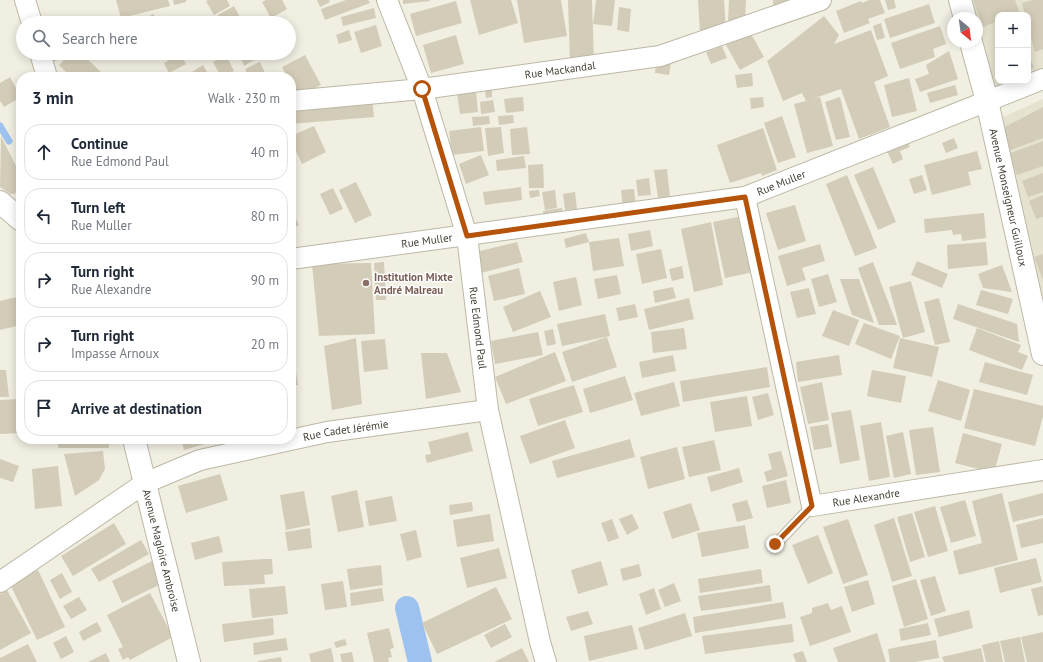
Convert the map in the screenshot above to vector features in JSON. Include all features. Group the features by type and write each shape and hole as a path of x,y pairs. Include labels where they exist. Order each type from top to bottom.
{"street":[{"path":"25,0 30,16"},
{"name":"Rue Edmond Paul","path":"387,0 422,89 467,236 488,410 540,642 546,662"},
{"name":"Rue Mackandal","path":"296,101 422,89 660,56 821,0"},
{"path":"960,0 963,12"},
{"name":"Avenue Monseigneur Guilloux","path":"973,48 987,101 1043,354"},
{"path":"42,60 46,72"},
{"name":"Rue Muller","path":"296,258 745,197 1043,79"},
{"path":"745,197 812,506"},
{"path":"0,202 16,216"},
{"name":"Rue Cadet Jérémie","path":"296,439 327,432 488,410"},
{"name":"Avenue Magloire Ambroise","path":"135,444 189,662"},
{"name":"Rue Cadet Jérémie","path":"0,582 145,483 200,460 273,444"},
{"name":"Rue Alexandre","path":"812,506 1043,470"}],"lane":[{"path":"775,544 812,506"}],"shaded area":[{"path":"966,0 1043,0 1043,72 1031,76 1031,12 995,12 995,84 1010,84 991,91 979,48 983,48 983,12 969,12"},
{"path":"1043,99 1043,313 992,122"}],"building":[{"path":"116,0 168,0 170,6 129,16 120,16"},
{"path":"173,0 186,0 186,2 174,5"},
{"path":"227,0 230,6 214,15 206,1"},
{"path":"266,0 282,0 287,9 275,16 270,16 262,2"},
{"path":"317,0 329,0 330,2 320,7"},
{"path":"346,0 368,0 370,3 325,20 321,9"},
{"path":"403,0 430,0 430,1 403,4"},
{"path":"470,0 511,0 518,23 479,35"},
{"path":"517,0 561,0 567,36 524,43"},
{"path":"568,0 592,0 594,62 570,63"},
{"path":"596,0 615,0 612,26 593,24"},
{"path":"698,0 724,0 726,30 700,32"},
{"path":"729,0 746,0 745,21 728,21"},
{"path":"773,0 796,0 796,7 773,6"},
{"path":"869,0 880,0 885,13 868,19 870,23 844,33 836,11 861,1 862,3"},
{"path":"885,0 894,0 896,8 888,10"},
{"path":"973,0 1015,0 1019,12 995,12 995,22 983,27 983,12 977,12"},
{"path":"1033,0 1043,0 1043,49 1035,52 1031,37 1031,12 1024,12 1022,3"},
{"path":"456,1 462,23 416,36 410,14"},
{"path":"929,4 935,23 890,38 884,19"},
{"path":"234,6 239,16 219,16"},
{"path":"619,7 631,9 629,32 617,30"},
{"path":"374,8 376,18 343,26 341,17"},
{"path":"824,16 839,35 834,44 871,30 888,76 874,82 890,127 859,139 841,89 812,99 820,97 833,146 807,153 794,104 806,101 802,93 783,101 767,61"},
{"path":"881,23 885,38 877,40 873,26"},
{"path":"376,25 382,46 361,53 354,32"},
{"path":"940,26 946,44 933,49 935,57 900,69 891,43"},
{"path":"349,30 352,40 339,44 336,35"},
{"path":"750,32 764,57 740,70 726,45"},
{"path":"456,35 464,64 431,73 423,45"},
{"path":"722,46 727,58 711,64 706,52"},
{"path":"949,51 958,79 920,92 915,79 929,74 926,65"},
{"path":"305,55 321,85 297,97 296,72 284,72 282,67"},
{"path":"64,60 88,60 101,72 66,72 59,65"},
{"path":"169,60 184,60 186,64 168,72 164,63"},
{"path":"217,60 228,60 234,71 218,72 213,62"},
{"path":"242,60 254,60 244,66"},
{"path":"656,61 671,63 669,75 655,73"},
{"path":"1031,61 1034,68 1031,69"},
{"path":"260,62 265,72 246,72 245,69"},
{"path":"203,65 207,72 192,72"},
{"path":"752,73 753,86 737,88 735,75"},
{"path":"10,77 16,88 16,100 4,107 0,101 0,83"},
{"path":"909,78 917,111 892,117 884,85"},
{"path":"955,85 958,95 930,103 927,93"},
{"path":"485,90 492,90 492,97 486,98"},
{"path":"476,91 478,112 460,114 457,93"},
{"path":"372,96 374,117 296,124 296,104"},
{"path":"523,97 524,111 506,113 504,99"},
{"path":"763,97 764,107 751,109 750,98"},
{"path":"840,97 850,137 836,140 825,102"},
{"path":"493,100 495,112 481,114 480,102"},
{"path":"1043,107 1043,138 1008,151 1001,129"},
{"path":"513,115 514,123 499,125 498,116"},
{"path":"489,116 490,124 473,126 472,117"},
{"path":"782,116 796,157 778,163 764,123"},
{"path":"314,126 326,152 302,164 296,151 296,134"},
{"path":"481,127 484,151 452,155 449,131"},
{"path":"501,127 504,153 488,156 485,128"},
{"path":"527,127 530,154 512,155 510,129"},
{"path":"763,128 777,170 762,176 761,173 730,183 717,145"},
{"path":"1,136 16,166 16,192 10,194 0,187"},
{"path":"905,136 910,147 900,151 903,159 893,164 884,145"},
{"path":"954,138 958,148 946,153 942,143"},
{"path":"1043,141 1043,166 1017,175 1008,154"},
{"path":"977,151 982,169 968,172 971,185 932,195 924,165"},
{"path":"481,155 489,175 466,184 459,164"},
{"path":"524,156 526,168 497,171 496,160"},
{"path":"543,164 544,188 529,188 528,165"},
{"path":"873,167 896,222 878,230 854,175"},
{"path":"667,169 670,197 658,198 654,170"},
{"path":"1043,173 1043,192 1028,197 1022,181"},
{"path":"847,175 877,248 855,256 826,184"},
{"path":"922,175 927,190 914,194 909,179"},
{"path":"649,178 651,195 638,196 636,180"},
{"path":"356,182 372,215 355,223 339,190"},
{"path":"521,187 522,200 485,205 483,192"},
{"path":"333,188 343,209 330,215 320,194"},
{"path":"634,189 636,206 623,208 621,190"},
{"path":"539,190 540,196 530,198 529,191"},
{"path":"555,190 557,208 545,210 542,192"},
{"path":"575,192 577,209 565,210 563,194"},
{"path":"1043,195 1043,217 1036,219 1029,201"},
{"path":"795,205 806,241 778,250 766,213"},
{"path":"562,208 563,218 544,220 543,211"},
{"path":"984,213 986,238 962,241 961,234 953,235 952,230 925,233 924,219"},
{"path":"742,216 754,272 725,278 713,222"},
{"path":"296,219 299,225 296,226"},
{"path":"711,222 723,285 694,292 681,229"},
{"path":"650,230 653,246 631,251 628,234"},
{"path":"586,233 589,242 566,248 564,239"},
{"path":"619,238 624,266 593,271 589,242"},
{"path":"517,242 523,262 481,273 476,252"},
{"path":"986,242 988,265 948,269 947,245"},
{"path":"820,244 825,261 802,268 806,280 787,286 778,256"},
{"path":"661,249 667,278 642,284 636,254"},
{"path":"1043,254 1043,280 1034,257"},
{"path":"917,261 948,274 942,288 911,275"},
{"path":"384,262 386,300 376,300 374,263"},
{"path":"873,262 897,325 879,325 858,268"},
{"path":"371,263 375,334 319,336 312,264"},
{"path":"1002,265 1012,292 983,288 978,274"},
{"path":"682,266 684,278 672,281 669,269"},
{"path":"519,268 525,294 494,301 488,276"},
{"path":"828,274 837,302 819,307 811,279"},
{"path":"617,275 621,294 598,299 594,279"},
{"path":"576,277 582,305 559,311 553,282"},
{"path":"840,279 859,279 874,323 852,315"},
{"path":"911,281 925,332 903,338 889,287"},
{"path":"673,287 676,298 655,303 653,291"},
{"path":"809,288 816,314 797,318 790,292"},
{"path":"981,290 1013,299 1008,314 976,305"},
{"path":"540,291 551,317 513,332 503,307"},
{"path":"16,297 16,326 0,330 0,301"},
{"path":"689,298 694,319 649,330 644,309"},
{"path":"939,298 950,342 935,345 924,302"},
{"path":"635,304 638,317 619,321 616,308"},
{"path":"958,304 1017,324 1019,342 953,319"},
{"path":"833,310 859,320 849,346 822,336"},
{"path":"605,314 610,336 562,346 557,324"},
{"path":"864,323 900,336 891,359 855,344"},
{"path":"684,328 687,349 653,353 651,332"},
{"path":"977,328 1021,345 1018,352 1028,356 1022,370 969,350"},
{"path":"553,329 556,344 547,346 544,331"},
{"path":"538,332 543,355 495,364 491,341"},
{"path":"607,337 617,367 572,382 562,352"},
{"path":"356,338 362,404 332,410 324,346"},
{"path":"900,338 939,347 932,377 893,368"},
{"path":"385,339 388,369 364,372 361,341"},
{"path":"555,352 566,381 506,404 495,377"},
{"path":"421,353 447,353 461,392 426,399"},
{"path":"673,355 676,371 642,378 639,362"},
{"path":"839,355 842,375 798,382 796,362"},
{"path":"985,362 1033,375 1027,395 979,382"},
{"path":"767,367 770,387 683,402 680,381"},
{"path":"0,370 6,370 9,397 0,397"},
{"path":"872,370 906,376 901,403 867,396"},
{"path":"296,372 298,385 296,385"},
{"path":"625,376 633,400 590,413 583,389"},
{"path":"938,380 970,390 961,421 928,411"},
{"path":"674,382 680,406 641,416 634,393"},
{"path":"822,382 829,420 808,424 800,387"},
{"path":"574,385 583,412 538,426 529,399"},
{"path":"974,389 1043,406 1043,416 1035,446 964,428"},
{"path":"768,393 774,415 758,420 752,397"},
{"path":"747,396 752,426 715,432 710,402"},
{"path":"16,399 16,433 0,434 0,400"},
{"path":"851,410 860,460 840,464 831,413"},
{"path":"565,420 575,448 530,464 520,436"},
{"path":"881,422 890,477 869,481 860,426"},
{"path":"828,424 832,447 814,450 810,427"},
{"path":"933,427 940,472 916,475 909,430"},
{"path":"468,432 473,451 427,463 425,455 431,454 428,442"},
{"path":"903,432 911,474 894,478 886,436"},
{"path":"963,433 1002,444 994,473 955,463"},
{"path":"630,439 635,457 557,478 552,461"},
{"path":"714,440 721,470 689,477 682,447"},
{"path":"58,444 109,444 109,448 58,448"},
{"path":"182,444 205,444 184,450"},
{"path":"677,447 685,479 648,489 640,457"},
{"path":"103,451 105,469 99,480 75,496 64,454"},
{"path":"781,451 788,476 767,482 764,472 772,469 768,454"},
{"path":"0,459 19,466 13,482 0,478"},
{"path":"58,466 62,506 35,509 32,469"},
{"path":"739,468 743,482 711,492 707,477"},
{"path":"220,474 228,500 186,513 178,486"},
{"path":"786,480 791,503 767,508 762,486"},
{"path":"357,490 364,527 338,532 331,496"},
{"path":"304,491 310,525 286,530 280,495"},
{"path":"1002,493 1018,560 959,575 953,551 982,543 972,501"},
{"path":"1043,493 1043,515 1013,522 1008,502"},
{"path":"392,496 397,521 369,526 365,501"},
{"path":"747,500 753,518 737,522 732,504"},
{"path":"965,500 976,536 951,543 940,507"},
{"path":"472,502 473,511 450,515 449,505"},
{"path":"691,503 700,530 672,539 663,512"},
{"path":"935,506 948,551 928,557 914,512"},
{"path":"912,513 925,557 910,562 897,517"},
{"path":"490,514 494,541 457,547 453,520"},
{"path":"632,514 639,528 627,535 619,519"},
{"path":"894,518 912,576 892,582 874,525"},
{"path":"1043,518 1043,543 1021,548 1016,525"},
{"path":"612,519 619,538 608,542 601,523"},
{"path":"848,519 868,575 843,584 823,527"},
{"path":"114,523 126,544 73,576 61,556"},
{"path":"745,525 749,548 702,557 697,533"},
{"path":"310,528 312,548 288,551 285,532"},
{"path":"416,530 422,557 407,561 400,534"},
{"path":"818,535 833,573 808,584 792,545"},
{"path":"219,536 223,552 195,560 191,543"},
{"path":"141,540 149,554 99,582 91,569"},
{"path":"499,548 507,578 467,588 460,558"},
{"path":"1036,558 1042,582 1000,593 994,568"},
{"path":"272,559 273,574 264,575 265,584 224,586 222,562"},
{"path":"152,561 163,583 122,603 112,581"},
{"path":"601,561 608,585 578,594 571,570"},
{"path":"639,564 642,576 623,581 620,569"},
{"path":"381,565 383,585 350,590 347,569"},
{"path":"761,569 763,583 700,593 698,579"},
{"path":"38,570 65,627 37,640 10,584"},
{"path":"62,573 72,592 60,599 50,580"},
{"path":"935,576 946,611 931,616 920,580"},
{"path":"916,579 928,619 904,627 892,586"},
{"path":"868,580 875,604 852,612 844,587"},
{"path":"343,581 347,607 325,610 321,584"},
{"path":"674,583 681,601 665,607 658,590"},
{"path":"770,585 772,601 701,611 698,596"},
{"path":"285,586 288,614 252,618 249,589"},
{"path":"1043,586 1043,615 1038,616 1031,589"},
{"path":"496,587 512,619 437,654 422,623"},
{"path":"382,588 384,601 351,606 350,593"},
{"path":"654,588 661,609 646,615 639,594"},
{"path":"7,590 31,633 0,650 0,594"},
{"path":"150,593 173,637 130,660 128,657 123,660 118,649 123,647 107,615"},
{"path":"79,597 87,610 71,619 63,606"},
{"path":"783,602 786,618 695,633 693,617"},
{"path":"828,603 831,610 842,606 851,632 810,646 800,617 812,613 812,608"},
{"path":"969,610 973,628 939,637 934,619"},
{"path":"588,611 593,624 571,631 566,617"},
{"path":"685,613 692,636 645,650 638,628"},
{"path":"273,618 274,635 224,642 222,624"},
{"path":"97,622 102,631 83,641 79,632"},
{"path":"928,623 931,635 901,641 899,629"},
{"path":"505,624 512,637 491,648 484,635"},
{"path":"792,624 794,642 705,654 702,636"},
{"path":"632,625 638,649 589,661 584,636"},
{"path":"389,628 394,648 390,649 392,657 388,658 389,662 374,662 367,633"},
{"path":"1043,632 1043,662 1027,662 1021,637"},
{"path":"877,633 886,662 838,662 833,648"},
{"path":"66,636 74,652 61,659 53,643"},
{"path":"1020,637 1025,662 1005,662 1000,641"},
{"path":"286,638 288,650 254,655 253,643"},
{"path":"345,639 347,645 336,648 334,642"},
{"path":"936,640 939,658 915,662 890,662 888,649"},
{"path":"999,641 1003,662 986,662 982,645"},
{"path":"28,644 37,662 0,662 0,658"},
{"path":"331,648 334,662 311,662 309,654"},
{"path":"522,648 529,662 494,662"},
{"path":"981,648 984,662 944,662 942,657"},
{"path":"803,651 807,662 796,662 793,654"},
{"path":"352,652 354,662 342,662 340,654"},
{"path":"106,653 110,662 88,662"},
{"path":"281,657 282,662 258,662 258,661"}],"waterway":[{"path":"0,126 9,141"},
{"path":"407,608 420,662"}],"place":[{"name":"Institution Mixte André Malreau","path":"366,283"}],"route":[{"path":"422,89 467,236 745,197 812,506 775,544"}]}
